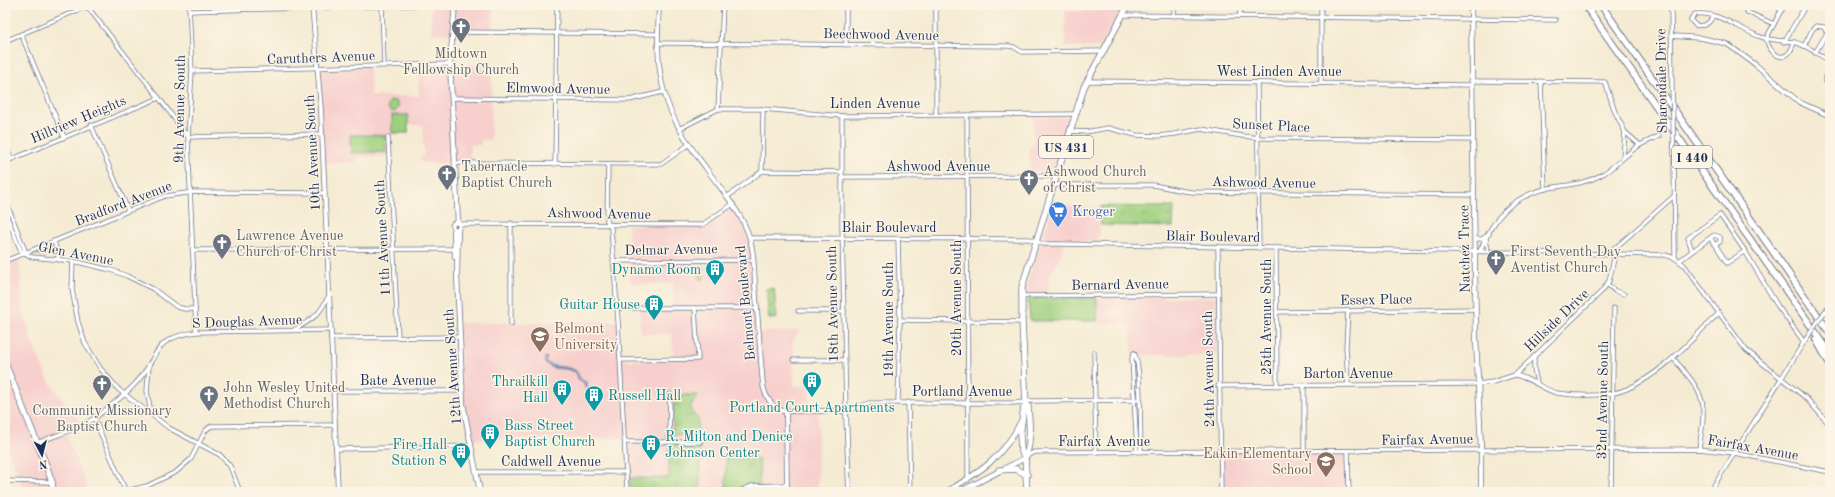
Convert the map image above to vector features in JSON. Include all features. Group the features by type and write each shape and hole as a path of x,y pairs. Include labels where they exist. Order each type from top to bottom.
{"highway":[{"name":"I 440","path":"1585,5 1830,353"},
{"name":"I 440","path":"1601,5 1830,333"},
{"path":"1758,231 1830,326"},
{"path":"1800,310 1830,364"}],"main road":[{"name":"12th Avenue South","path":"455,5 450,64 456,202 454,249 457,263"},
{"name":"US 431","path":"1027,492 1026,458 1030,448 1028,406 1026,403 1021,296 1025,275 1086,81 1128,5"},
{"name":"Natchez Trace","path":"1471,5 1472,140 1475,239 1478,251 1476,309 1481,492"},
{"name":"12th Avenue South","path":"456,226 459,242 457,263 464,417 480,492"},
{"path":"5,363 7,376 37,443 52,482 53,492"},
{"name":"US 431","path":"1026,403 1021,421 1021,450 1026,458"},
{"path":"946,492 984,469 1001,454 1013,438 1021,421"},
{"path":"959,492 999,470 1026,458"},
{"path":"999,470 1016,468 1027,475"}],"street":[{"name":"9th Avenue South","path":"189,5 192,72 188,137 196,332"},
{"path":"190,11 416,5"},
{"path":"555,164 557,5"},
{"name":"Belmont Boulevard","path":"659,5 659,72 663,92 679,129 688,145 733,204 743,221 750,238 764,390 774,406 780,410 786,411"},
{"path":"718,109 723,5"},
{"path":"846,5 846,45"},
{"path":"936,5 936,114"},
{"path":"1174,5 1174,16"},
{"path":"1240,5 1240,16"},
{"path":"1321,5 1321,83"},
{"name":"Sharondale Drive","path":"1671,5 1675,258"},
{"path":"1743,5 1747,12 1774,24"},
{"path":"1773,5 1782,10"},
{"path":"1784,5 1766,39 1769,48 1777,56 1782,57 1788,55 1792,50 1794,42"},
{"path":"1784,42 1806,5"},
{"path":"5,41 88,6 188,137 322,134"},
{"path":"382,6 384,65"},
{"name":"10th Avenue South","path":"313,7 322,134 338,492"},
{"path":"1714,16 1704,26 1695,25 1691,20 1695,14 1708,14 1714,16 1766,39 1794,42 1830,61"},
{"path":"1122,15 1556,20"},
{"path":"1804,46 1812,30 1816,26 1824,27 1827,33 1815,53"},
{"path":"453,32 658,34"},
{"path":"21,34 64,137"},
{"path":"1672,36 1702,38 1727,44 1756,65 1799,102 1830,116"},
{"name":"Beechwood Avenue","path":"658,43 1014,47 1022,52 1103,50"},
{"name":"Caruthers Avenue","path":"192,72 450,64"},
{"path":"1826,82 1826,76 1830,69"},
{"name":"West Linden Avenue","path":"1086,81 1321,83 1471,83 1541,81 1605,82 1608,95 1625,132"},
{"path":"1541,81 1546,189"},
{"name":"25th Avenue South","path":"1256,82 1259,248"},
{"name":"Elmwood Avenue","path":"452,98 629,100 663,92"},
{"name":"Hillview Heights","path":"5,162 159,98"},
{"name":"Linden Avenue","path":"679,129 718,109 763,110 842,116 1076,114"},
{"path":"727,197 762,171 763,110"},
{"name":"20th Avenue South","path":"967,115 966,320 968,480"},
{"name":"18th Avenue South","path":"842,116 844,360 849,492"},
{"path":"91,125 128,210"},
{"name":"Sunset Place","path":"1070,131 1085,132 1108,128 1136,135 1158,136 1201,129 1242,136 1258,137 1472,140"},
{"path":"1623,158 1625,132"},
{"path":"1625,132 1640,145"},
{"path":"1478,251 1490,234 1500,214 1513,203 1546,189 1589,180 1609,170 1640,145 1659,136"},
{"name":"11th Avenue South","path":"388,137 398,337"},
{"path":"5,144 11,159"},
{"path":"454,163 608,165 661,164 688,145"},
{"path":"608,165 607,221 611,228 617,308 627,492"},
{"name":"Ashwood Avenue","path":"762,171 966,177 1057,176"},
{"name":"Ashwood Avenue","path":"1054,185 1152,185 1168,187 1178,191 1259,193 1474,195"},
{"name":"Bradford Avenue","path":"5,261 165,196 190,192 325,193"},
{"path":"1613,253 1616,247 1674,196"},
{"path":"5,199 26,253"},
{"name":"Ashwood Avenue","path":"456,226 510,223 704,225 733,204"},
{"path":"5,212 21,251 26,253"},
{"path":"1692,251 1688,238 1720,215 1745,251 1777,306 1805,340"},
{"path":"510,223 511,324"},
{"path":"1475,239 1482,238 1490,234"},
{"path":"1679,261 1715,235 1720,238 1719,243 1714,244"},
{"name":"Blair Boulevard","path":"750,238 1030,239 1036,242 1048,244 1613,253 1664,255 1675,258"},
{"name":"19th Avenue South","path":"898,238 900,320 898,402"},
{"path":"1711,238 1712,242 1727,263 1745,251"},
{"path":"1486,239 1488,251"},
{"path":"54,241 59,260"},
{"name":"24th Avenue South","path":"1218,247 1218,386 1221,492"},
{"name":"25th Avenue South","path":"1276,248 1277,385"},
{"path":"192,250 454,249"},
{"name":"Glen Avenue","path":"26,253 32,257 93,265 127,276 153,289 177,307 195,309"},
{"name":"Hillside Drive","path":"1478,384 1493,382 1515,375 1602,291 1609,281 1614,259 1613,253"},
{"path":"1675,258 1679,261 1746,350 1806,398 1830,426"},
{"name":"Delmar Avenue","path":"613,261 753,260"},
{"path":"72,262 73,298 78,322 85,343 100,368 124,394 169,428 220,455 230,466 240,492"},
{"path":"1607,284 1615,292 1624,294"},
{"name":"Bernard Avenue","path":"1021,296 1218,294"},
{"path":"294,330 312,320 322,310 329,295"},
{"path":"1710,492 1805,340 1829,306"},
{"path":"617,308 757,308"},
{"path":"620,360 698,359 695,308"},
{"name":"32nd Avenue South","path":"1611,492 1614,308"},
{"name":"Essex Place","path":"1277,312 1476,309"},
{"path":"1348,310 1346,347 1348,385"},
{"path":"798,311 844,311"},
{"path":"1515,375 1526,377 1555,392 1577,394 1612,393 1626,390 1649,378 1673,358 1719,313"},
{"path":"900,320 1022,322"},
{"name":"S Douglas Avenue","path":"37,443 94,418 124,394 142,376 154,354 163,344 181,334 196,332 331,330"},
{"path":"331,338 460,337"},
{"path":"1094,352 1096,453"},
{"path":"1134,353 1137,357 1140,400 1139,452 1132,358 1134,353"},
{"path":"1534,356 1534,369 1537,383"},
{"path":"1673,358 1691,380 1700,394 1704,408 1699,449"},
{"path":"794,360 844,360"},
{"path":"149,364 147,392 151,413"},
{"name":"Barton Avenue","path":"1218,386 1478,384"},
{"path":"1304,385 1304,451"},
{"name":"Bate Avenue","path":"334,391 462,392"},
{"path":"669,442 670,394"},
{"name":"Portland Avenue","path":"786,411 846,411 870,403 898,402 1026,403 1140,400"},
{"path":"908,402 910,492"},
{"path":"786,411 787,492"},
{"path":"94,418 126,492 147,486 176,472 191,459 207,428 211,426 335,424"},
{"path":"625,442 700,442"},
{"path":"336,449 471,446"},
{"name":"Fairfax Avenue","path":"1026,458 1029,454 1034,452 1096,453 1612,448 1699,449 1734,453 1830,472"},
{"path":"1348,451 1349,492"},
{"name":"Caldwell Avenue","path":"476,472 626,472"},
{"path":"5,481 52,482"},
{"path":"737,492 751,486 787,485"}],"shaded area":[{"path":"431,5 493,5 492,32 431,34"},
{"path":"1101,5 1123,5 1100,47 1065,47 1065,11 1101,11"},
{"path":"417,64 492,65 491,140 481,140 481,145 470,145 470,161 454,159 454,163 421,163 420,156 424,156 423,125 409,125 409,133 392,134 392,137 388,137 389,156 358,157 358,162 323,163 318,68 369,66 371,96 419,96"},
{"path":"1033,117 1070,117 1053,173 1030,173 1029,147 1034,147"},
{"name":"Belmont University","path":"733,204 741,217 751,244 759,333 799,330 793,342 794,387 810,385 810,411 818,411 818,492 627,492 625,438 470,440 464,417 459,323 618,321 620,360 674,360 672,334 640,334 640,308 706,311 706,308 673,306 673,284 630,284 628,225 703,225"},
{"path":"1054,204 1100,208 1099,241 1064,240 1061,255 1050,276 1049,294 1027,294 1026,286"},
{"path":"19,256 23,308 31,341 49,381 82,425 65,432 89,492 21,492 21,481 5,442 5,261"},
{"path":"1216,297 1216,355 1132,355 1131,323 1098,323 1097,298"},
{"path":"1220,451 1348,451 1349,492 1220,492"}],"green space":[{"path":"393,100 397,102 399,106 397,110 393,112 389,110 387,106 389,102"},
{"path":"392,115 408,115 408,133 392,133"},
{"path":"350,135 385,135 386,152 351,153"},
{"path":"1101,206 1174,207 1173,227 1101,225"},
{"path":"51,246 54,248 54,257 31,254"},
{"path":"698,266 703,266 704,279 699,279"},
{"path":"774,288 777,318 769,319 766,289"},
{"path":"1097,298 1097,321 1030,321 1028,299"},
{"path":"674,395 698,395 691,404 691,411 698,419 698,435 672,435"},
{"path":"700,443 700,492 630,492 630,478 669,478 669,444"},
{"path":"726,459 759,459 760,492 726,492"}],"water":[{"path":"545,362 553,366 568,368 576,371 580,379 587,383 587,388 585,388 584,382 579,380 576,372 566,369 553,368"}],"place":[{"name":"Midtown Felllowship Church","path":"461,44"},
{"name":"Tabernacle Baptist Church","path":"447,191"},
{"name":"Ashwood Church of Christ","path":"1029,196"},
{"name":"Kroger","path":"1058,228"},
{"name":"Lawrence Avenue Church of Christ","path":"222,260"},
{"name":"First Seventh Day Aventist Church","path":"1496,276"},
{"name":"Dynamo Room","path":"715,286"},
{"name":"Guitar House","path":"654,321"},
{"name":"Belmont University","path":"540,353"},
{"name":"Portland Court Apartments","path":"812,398"},
{"name":"Community Missionary Baptist Church","path":"102,401"},
{"name":"Thrailkill Hall","path":"562,406"},
{"name":"John Wesley United Methodist Church","path":"209,412"},
{"name":"Russell Hall","path":"594,412"},
{"name":"Bass Street Baptist Church","path":"490,450"},
{"name":"R. Milton and Denice Johnson Center","path":"651,461"},
{"name":"Fire Hall Station 8","path":"461,469"},
{"name":"Eakin Elementary School","path":"1326,478"}]}
